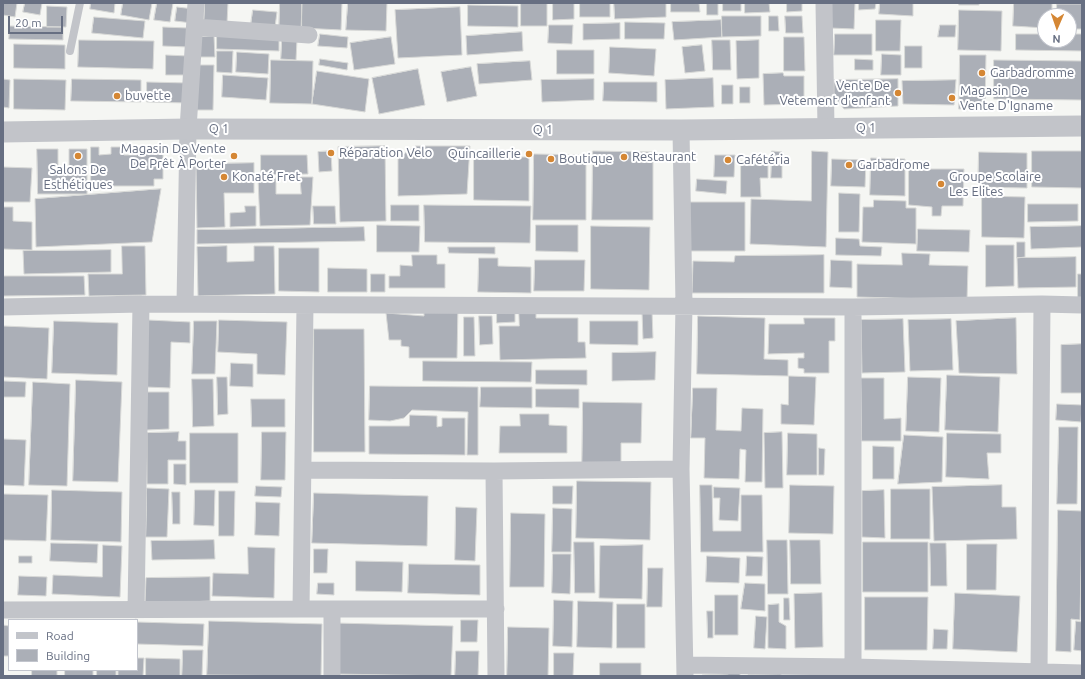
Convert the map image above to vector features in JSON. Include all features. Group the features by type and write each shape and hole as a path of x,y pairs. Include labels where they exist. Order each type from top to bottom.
{"street":[{"path":"185,304 188,129 196,3"},
{"path":"824,3 826,128"},
{"path":"195,26 309,35"},
{"name":"Q 1","path":"3,132 188,129 681,130 1082,126"},
{"path":"681,130 684,305 681,469 685,670 1039,671 1082,673"},
{"path":"136,610 141,304"},
{"path":"3,307 141,304 306,306 684,305 853,307 1042,304 1082,305"},
{"path":"1039,671 1042,304"},
{"path":"301,608 306,306"},
{"path":"853,307 853,671"},
{"path":"304,470 494,471 681,469"},
{"path":"494,471 496,676"},
{"path":"3,610 301,608 496,610"},
{"path":"332,609 332,676"}],"lane":[{"path":"70,52 80,3"}],"building":[{"path":"3,3 17,3 15,17 3,15"},
{"path":"25,3 42,3 40,15 23,12"},
{"path":"91,3 115,3 114,13 90,9"},
{"path":"123,3 152,3 149,20 121,15"},
{"path":"157,3 173,3 170,22 154,20"},
{"path":"205,3 228,3 227,23 204,22"},
{"path":"280,3 302,3 301,31 279,30"},
{"path":"302,3 342,3 341,30 302,28"},
{"path":"348,3 387,3 386,31 346,30"},
{"path":"521,3 547,3 547,26 521,26"},
{"path":"553,3 574,3 574,19 553,20"},
{"path":"580,3 610,3 610,17 580,17"},
{"path":"614,3 666,3 666,17 615,19"},
{"path":"671,3 699,3 700,12 671,12"},
{"path":"707,3 718,3 718,15 707,15"},
{"path":"723,3 741,3 741,11 723,11"},
{"path":"745,3 769,3 770,12 745,13"},
{"path":"787,3 802,3 802,11 787,12"},
{"path":"831,3 855,3 854,29 830,28"},
{"path":"859,3 876,3 875,9 859,10"},
{"path":"880,3 913,3 913,16 879,14"},
{"path":"959,3 979,3 979,5 959,5"},
{"path":"1014,3 1052,3 1052,8 1037,8 1037,28 1013,26"},
{"path":"1057,4 1082,4 1082,29 1077,29 1077,8 1057,8"},
{"path":"468,5 518,6 518,27 468,26"},
{"path":"47,6 67,7 66,27 47,27"},
{"path":"177,7 194,9 192,23 175,21"},
{"path":"460,7 462,55 398,58 395,10"},
{"path":"253,10 277,12 275,27 251,24"},
{"path":"959,10 1002,11 1001,51 958,50"},
{"path":"722,16 761,16 761,36 722,37"},
{"path":"769,16 778,16 779,31 769,31"},
{"path":"785,16 802,16 803,33 786,33"},
{"path":"94,17 145,21 143,38 92,33"},
{"path":"721,20 722,37 674,40 672,22"},
{"path":"876,20 901,20 900,51 876,51"},
{"path":"625,22 665,23 664,39 625,39"},
{"path":"620,23 620,39 583,40 583,24"},
{"path":"549,25 573,25 572,44 548,43"},
{"path":"940,25 956,25 955,37 938,37"},
{"path":"10,26 63,27 63,40 9,39"},
{"path":"163,27 188,28 188,47 163,46"},
{"path":"522,32 523,51 467,55 466,36"},
{"path":"217,34 279,36 279,51 217,49"},
{"path":"320,34 348,37 347,48 318,46"},
{"path":"835,34 872,34 872,55 834,55"},
{"path":"1016,34 1037,34 1037,48 1077,48 1077,34 1082,34 1082,51 1016,50"},
{"path":"214,36 215,57 196,57 195,37"},
{"path":"391,37 395,64 354,70 350,43"},
{"path":"784,37 804,37 805,71 784,71"},
{"path":"79,40 154,41 153,69 78,67"},
{"path":"282,40 297,40 296,60 281,59"},
{"path":"712,40 730,40 731,70 713,70"},
{"path":"759,40 759,78 737,79 736,41"},
{"path":"14,44 65,45 65,69 14,68"},
{"path":"702,45 705,71 685,73 682,47"},
{"path":"905,46 922,46 922,68 905,68"},
{"path":"610,47 656,49 654,76 609,73"},
{"path":"557,50 594,50 594,74 557,74"},
{"path":"217,51 233,51 232,73 217,72"},
{"path":"237,52 269,54 268,74 236,72"},
{"path":"882,54 901,55 901,75 881,75"},
{"path":"166,55 188,56 187,75 166,75"},
{"path":"960,55 986,55 985,109 959,109"},
{"path":"320,59 348,63 347,70 319,65"},
{"path":"855,59 873,60 873,70 855,70"},
{"path":"271,60 313,61 312,104 270,103"},
{"path":"994,60 1082,61 1082,100 994,99"},
{"path":"530,61 532,80 479,84 477,64"},
{"path":"198,65 214,65 213,110 197,110"},
{"path":"471,67 477,96 447,102 441,72"},
{"path":"418,69 425,105 379,114 372,78"},
{"path":"317,71 369,79 365,112 312,104"},
{"path":"783,73 784,76 804,76 804,104 764,105 763,74"},
{"path":"223,75 268,78 266,100 222,97"},
{"path":"713,78 714,107 666,109 665,80"},
{"path":"3,79 10,80 9,108 3,107"},
{"path":"14,79 66,80 65,110 14,109"},
{"path":"72,79 141,80 141,102 71,101"},
{"path":"594,79 594,100 542,102 541,80"},
{"path":"898,79 898,106 844,109 834,96 834,80"},
{"path":"956,80 954,105 903,104 902,81"},
{"path":"147,82 188,83 187,103 147,102"},
{"path":"604,82 657,82 657,102 603,101"},
{"path":"722,85 733,85 733,104 722,104"},
{"path":"740,87 750,87 750,103 740,103"},
{"path":"385,146 386,221 340,222 338,147"},
{"path":"416,146 470,146 467,194 398,196 398,158"},
{"path":"91,147 99,147 99,155 111,154 111,147 124,147 124,155 137,155 136,147 154,147 154,153 163,153 163,179 154,179 154,186 91,186"},
{"path":"37,149 58,149 58,175 69,175 69,149 87,149 87,194 38,194"},
{"path":"331,151 332,171 319,172 318,152"},
{"path":"593,151 653,152 653,220 592,220"},
{"path":"772,151 782,152 782,178 771,178"},
{"path":"812,151 828,152 826,247 750,244 751,199 811,201"},
{"path":"1032,151 1082,151 1082,188 1032,187"},
{"path":"979,152 1027,153 1027,188 978,187"},
{"path":"534,154 586,155 586,220 533,220"},
{"path":"261,155 307,155 308,174 261,175"},
{"path":"715,155 735,155 734,177 714,177"},
{"path":"474,157 529,157 529,201 474,200"},
{"path":"871,158 905,159 905,196 870,195"},
{"path":"832,159 866,160 865,187 831,186"},
{"path":"741,161 768,161 768,178 760,178 761,197 741,197"},
{"path":"254,163 254,193 224,193 225,227 197,228 196,164"},
{"path":"3,167 32,168 30,202 3,202"},
{"path":"909,169 964,169 963,206 942,206 941,216 932,216 932,207 909,205"},
{"path":"300,177 313,177 310,225 260,226 258,178 276,178 276,194 301,194"},
{"path":"697,179 727,181 726,194 696,191"},
{"path":"161,189 152,242 36,247 35,199"},
{"path":"839,193 860,194 859,232 839,232"},
{"path":"982,196 1025,197 1024,238 982,237"},
{"path":"874,200 906,201 906,208 916,208 916,244 862,242 863,207 873,207"},
{"path":"690,202 745,202 745,251 690,251"},
{"path":"1028,204 1078,204 1078,221 1028,222"},
{"path":"391,205 419,205 419,221 391,221"},
{"path":"424,205 531,206 530,243 425,242"},
{"path":"245,206 256,206 256,226 230,227 230,213 245,212"},
{"path":"313,206 335,206 336,224 314,224"},
{"path":"3,207 13,207 13,221 32,222 32,250 3,249"},
{"path":"377,225 420,226 419,252 377,252"},
{"path":"536,225 578,225 578,252 536,251"},
{"path":"591,226 650,227 649,290 591,289"},
{"path":"1082,226 1082,247 1031,249 1030,227"},
{"path":"364,227 365,241 197,244 197,230"},
{"path":"918,229 970,230 969,252 917,251"},
{"path":"836,238 859,239 860,246 882,247 881,256 836,255"},
{"path":"1017,242 1025,242 1025,257 1017,258"},
{"path":"986,245 1014,245 1014,286 986,287"},
{"path":"122,246 145,246 146,295 89,296 88,274 122,274"},
{"path":"227,246 227,262 254,261 254,246 274,246 275,294 198,296 197,247"},
{"path":"448,247 495,247 495,254 449,253"},
{"path":"279,248 319,248 319,292 279,291"},
{"path":"111,250 111,272 24,274 23,251"},
{"path":"902,253 930,254 929,265 968,266 967,300 857,297 857,264 902,265"},
{"path":"412,255 437,255 437,264 445,264 445,288 389,288 389,276 400,276 400,265 412,266"},
{"path":"824,255 824,293 692,293 693,261 734,262 735,256"},
{"path":"1076,257 1076,287 1018,288 1017,258"},
{"path":"479,258 498,258 498,266 531,267 531,293 478,292"},
{"path":"535,260 585,260 584,291 534,291"},
{"path":"831,260 852,261 852,288 830,287"},
{"path":"328,268 367,269 367,292 328,292"},
{"path":"371,274 385,274 385,292 371,292"},
{"path":"1078,274 1082,274 1082,302 1078,302"},
{"path":"3,276 84,276 85,295 3,296"},
{"path":"458,306 457,358 409,358 409,347 401,346 401,340 389,340 386,313 424,316 424,308"},
{"path":"497,309 515,309 515,322 497,323"},
{"path":"519,309 536,309 536,318 578,318 578,342 585,342 586,358 500,360 499,326 519,326"},
{"path":"652,311 653,338 643,339 642,312"},
{"path":"479,316 492,316 493,344 480,345"},
{"path":"698,316 765,318 764,359 788,360 788,376 697,374"},
{"path":"464,317 474,317 475,356 464,356"},
{"path":"804,318 835,318 835,341 829,341 829,373 804,373 804,369 798,368 798,358 804,358 804,353 768,354 769,324 804,324"},
{"path":"1016,318 1017,374 959,373 956,321"},
{"path":"903,319 905,372 862,373 861,320"},
{"path":"951,319 953,370 910,371 908,320"},
{"path":"148,320 190,322 190,343 171,342 170,388 146,387"},
{"path":"219,320 287,322 285,375 257,374 257,354 218,352"},
{"path":"54,321 118,323 117,375 52,373"},
{"path":"194,321 217,321 215,374 192,374"},
{"path":"590,321 638,321 638,345 590,344"},
{"path":"3,326 49,328 47,379 3,377"},
{"path":"314,329 364,329 365,452 314,452"},
{"path":"1082,344 1082,393 1061,393 1061,345"},
{"path":"656,352 655,380 612,381 612,353"},
{"path":"423,361 532,362 531,382 423,381"},
{"path":"231,363 253,364 253,387 230,386"},
{"path":"536,370 587,370 587,385 536,384"},
{"path":"947,375 1000,377 998,432 945,430"},
{"path":"789,376 816,377 814,425 781,424 781,404 788,405"},
{"path":"217,377 227,377 228,414 218,415"},
{"path":"908,377 941,378 939,432 906,431"},
{"path":"861,378 884,378 884,419 901,418 901,441 862,441"},
{"path":"192,379 213,379 214,426 193,427"},
{"path":"76,380 122,382 118,482 73,481"},
{"path":"4,381 26,382 25,397 4,397"},
{"path":"33,382 70,384 67,486 29,485"},
{"path":"370,386 478,387 478,455 467,455 468,412 412,410 404,418 390,421 369,420"},
{"path":"481,387 532,387 532,408 480,407"},
{"path":"693,388 717,388 716,430 741,431 742,408 763,409 762,482 745,482 746,450 740,449 739,479 704,478 705,438 691,438"},
{"path":"536,389 579,389 579,408 536,407"},
{"path":"146,392 169,392 169,429 147,430"},
{"path":"251,399 285,399 285,427 252,427"},
{"path":"583,402 642,403 641,443 621,443 621,470 582,469"},
{"path":"1057,404 1082,405 1081,422 1056,420"},
{"path":"520,414 549,414 549,425 567,426 567,453 499,453 500,426 520,426"},
{"path":"410,415 437,416 437,427 442,426 442,418 465,418 465,455 369,454 369,426 409,426"},
{"path":"1059,427 1078,427 1077,504 1057,504"},
{"path":"179,432 178,441 186,441 186,460 168,460 168,484 147,484 147,433"},
{"path":"262,432 286,432 285,480 261,480"},
{"path":"782,432 783,488 765,488 764,433"},
{"path":"190,433 238,433 238,483 190,483"},
{"path":"788,433 817,434 817,475 787,475"},
{"path":"947,433 1001,434 1001,453 987,453 989,479 946,477"},
{"path":"904,435 943,437 942,482 898,484"},
{"path":"3,439 26,440 24,486 3,485"},
{"path":"873,446 894,447 894,479 873,479"},
{"path":"819,448 825,449 824,475 819,475"},
{"path":"174,464 186,464 186,485 174,484"},
{"path":"577,481 651,482 650,540 576,538"},
{"path":"700,485 712,485 713,531 741,531 741,495 762,495 763,552 701,552"},
{"path":"790,485 834,486 833,534 789,533"},
{"path":"1002,485 1002,507 1016,507 1017,539 934,541 932,487"},
{"path":"256,486 282,487 281,497 255,496"},
{"path":"553,486 573,486 572,504 553,504"},
{"path":"714,487 740,488 738,521 719,520 720,498 714,498"},
{"path":"147,488 169,489 167,537 146,537"},
{"path":"891,489 930,489 930,539 891,539"},
{"path":"52,490 122,492 121,542 51,540"},
{"path":"195,490 215,490 214,526 194,525"},
{"path":"884,490 885,538 862,537 862,491"},
{"path":"219,491 235,491 234,536 219,536"},
{"path":"172,492 180,492 180,524 173,524"},
{"path":"314,493 428,496 427,546 312,543"},
{"path":"3,494 48,495 46,541 3,540"},
{"path":"256,502 280,503 279,536 255,535"},
{"path":"456,507 477,508 475,561 455,560"},
{"path":"553,508 572,509 571,552 552,552"},
{"path":"1058,510 1082,511 1080,620 1071,619 1071,652 1056,651"},
{"path":"511,513 545,514 544,587 510,587"},
{"path":"214,540 215,559 152,560 151,541"},
{"path":"767,540 787,540 788,594 768,594"},
{"path":"790,540 820,540 821,584 791,584"},
{"path":"574,542 594,542 595,593 575,593"},
{"path":"863,542 928,542 928,592 863,592"},
{"path":"51,543 98,544 97,563 50,561"},
{"path":"930,543 946,543 947,586 931,586"},
{"path":"967,544 997,544 996,590 967,590"},
{"path":"103,545 122,546 120,597 52,594 53,575 102,577"},
{"path":"643,545 642,599 599,598 600,546"},
{"path":"248,547 275,548 274,598 212,596 213,573 248,574"},
{"path":"314,549 328,549 327,573 314,573"},
{"path":"553,554 571,554 570,594 552,593"},
{"path":"19,556 32,556 32,563 19,563"},
{"path":"707,556 740,558 739,583 706,582"},
{"path":"747,556 763,557 762,576 746,576"},
{"path":"356,561 403,562 402,592 356,591"},
{"path":"409,564 480,565 480,595 408,593"},
{"path":"648,568 663,568 662,607 647,607"},
{"path":"19,576 47,577 46,596 18,595"},
{"path":"210,577 210,601 145,604 146,578"},
{"path":"318,583 334,583 334,595 317,594"},
{"path":"745,583 765,584 765,611 741,609"},
{"path":"822,593 823,647 795,648 794,594"},
{"path":"955,593 1020,596 1017,652 953,649"},
{"path":"715,595 738,595 738,635 715,635"},
{"path":"865,597 928,597 927,650 865,650"},
{"path":"784,598 789,598 790,620 784,620"},
{"path":"554,600 573,601 572,647 553,646"},
{"path":"578,601 613,602 612,648 577,647"},
{"path":"617,604 645,604 645,648 617,648"},
{"path":"779,604 779,622 786,626 786,649 768,648 768,605"},
{"path":"707,611 713,611 713,638 708,638"},
{"path":"756,616 767,617 765,649 754,648"},
{"path":"461,620 478,620 477,642 461,642"},
{"path":"209,621 322,624 321,676 207,675"},
{"path":"1076,621 1082,622 1082,651 1074,650"},
{"path":"138,622 204,624 203,646 138,644"},
{"path":"335,623 453,626 451,676 334,674"},
{"path":"3,625 8,626 8,656 3,656"},
{"path":"508,627 549,628 548,676 507,676"},
{"path":"934,629 948,630 947,649 933,649"},
{"path":"183,650 203,650 202,676 182,676"},
{"path":"456,651 479,651 478,676 455,676"},
{"path":"554,653 574,653 573,676 554,676"},
{"path":"138,658 144,658 143,676 118,676 118,671 138,671"},
{"path":"146,658 180,659 180,676 146,676"},
{"path":"600,663 641,663 641,676 600,676"},
{"path":"728,667 740,667 740,676 702,676 728,674"},
{"path":"32,671 57,671 57,676 32,676"},
{"path":"65,671 93,671 93,676 65,676"},
{"path":"97,671 116,671 116,676 97,676"},
{"path":"781,674 781,676 748,676 748,675"}],"place":[{"name":"Garbadromme","path":"982,73"},
{"name":"Vente De Vetement d'enfant","path":"898,93"},
{"name":"buvette","path":"117,96"},
{"name":"Magasin De Vente D'Igname","path":"952,98"},
{"name":"Réparation Velo","path":"331,153"},
{"name":"Quincaillerie","path":"529,154"},
{"name":"Salons De Esthétiques","path":"78,156"},
{"name":"Magasin De Vente De Prêt À Porter","path":"234,156"},
{"name":"Restaurant","path":"624,157"},
{"name":"Boutique","path":"551,159"},
{"name":"Cafétéria","path":"728,160"},
{"name":"Garbadrome","path":"849,165"},
{"name":"Konaté Fret","path":"224,177"},
{"name":"Groupe Scolaire Les Elites","path":"941,184"}]}
